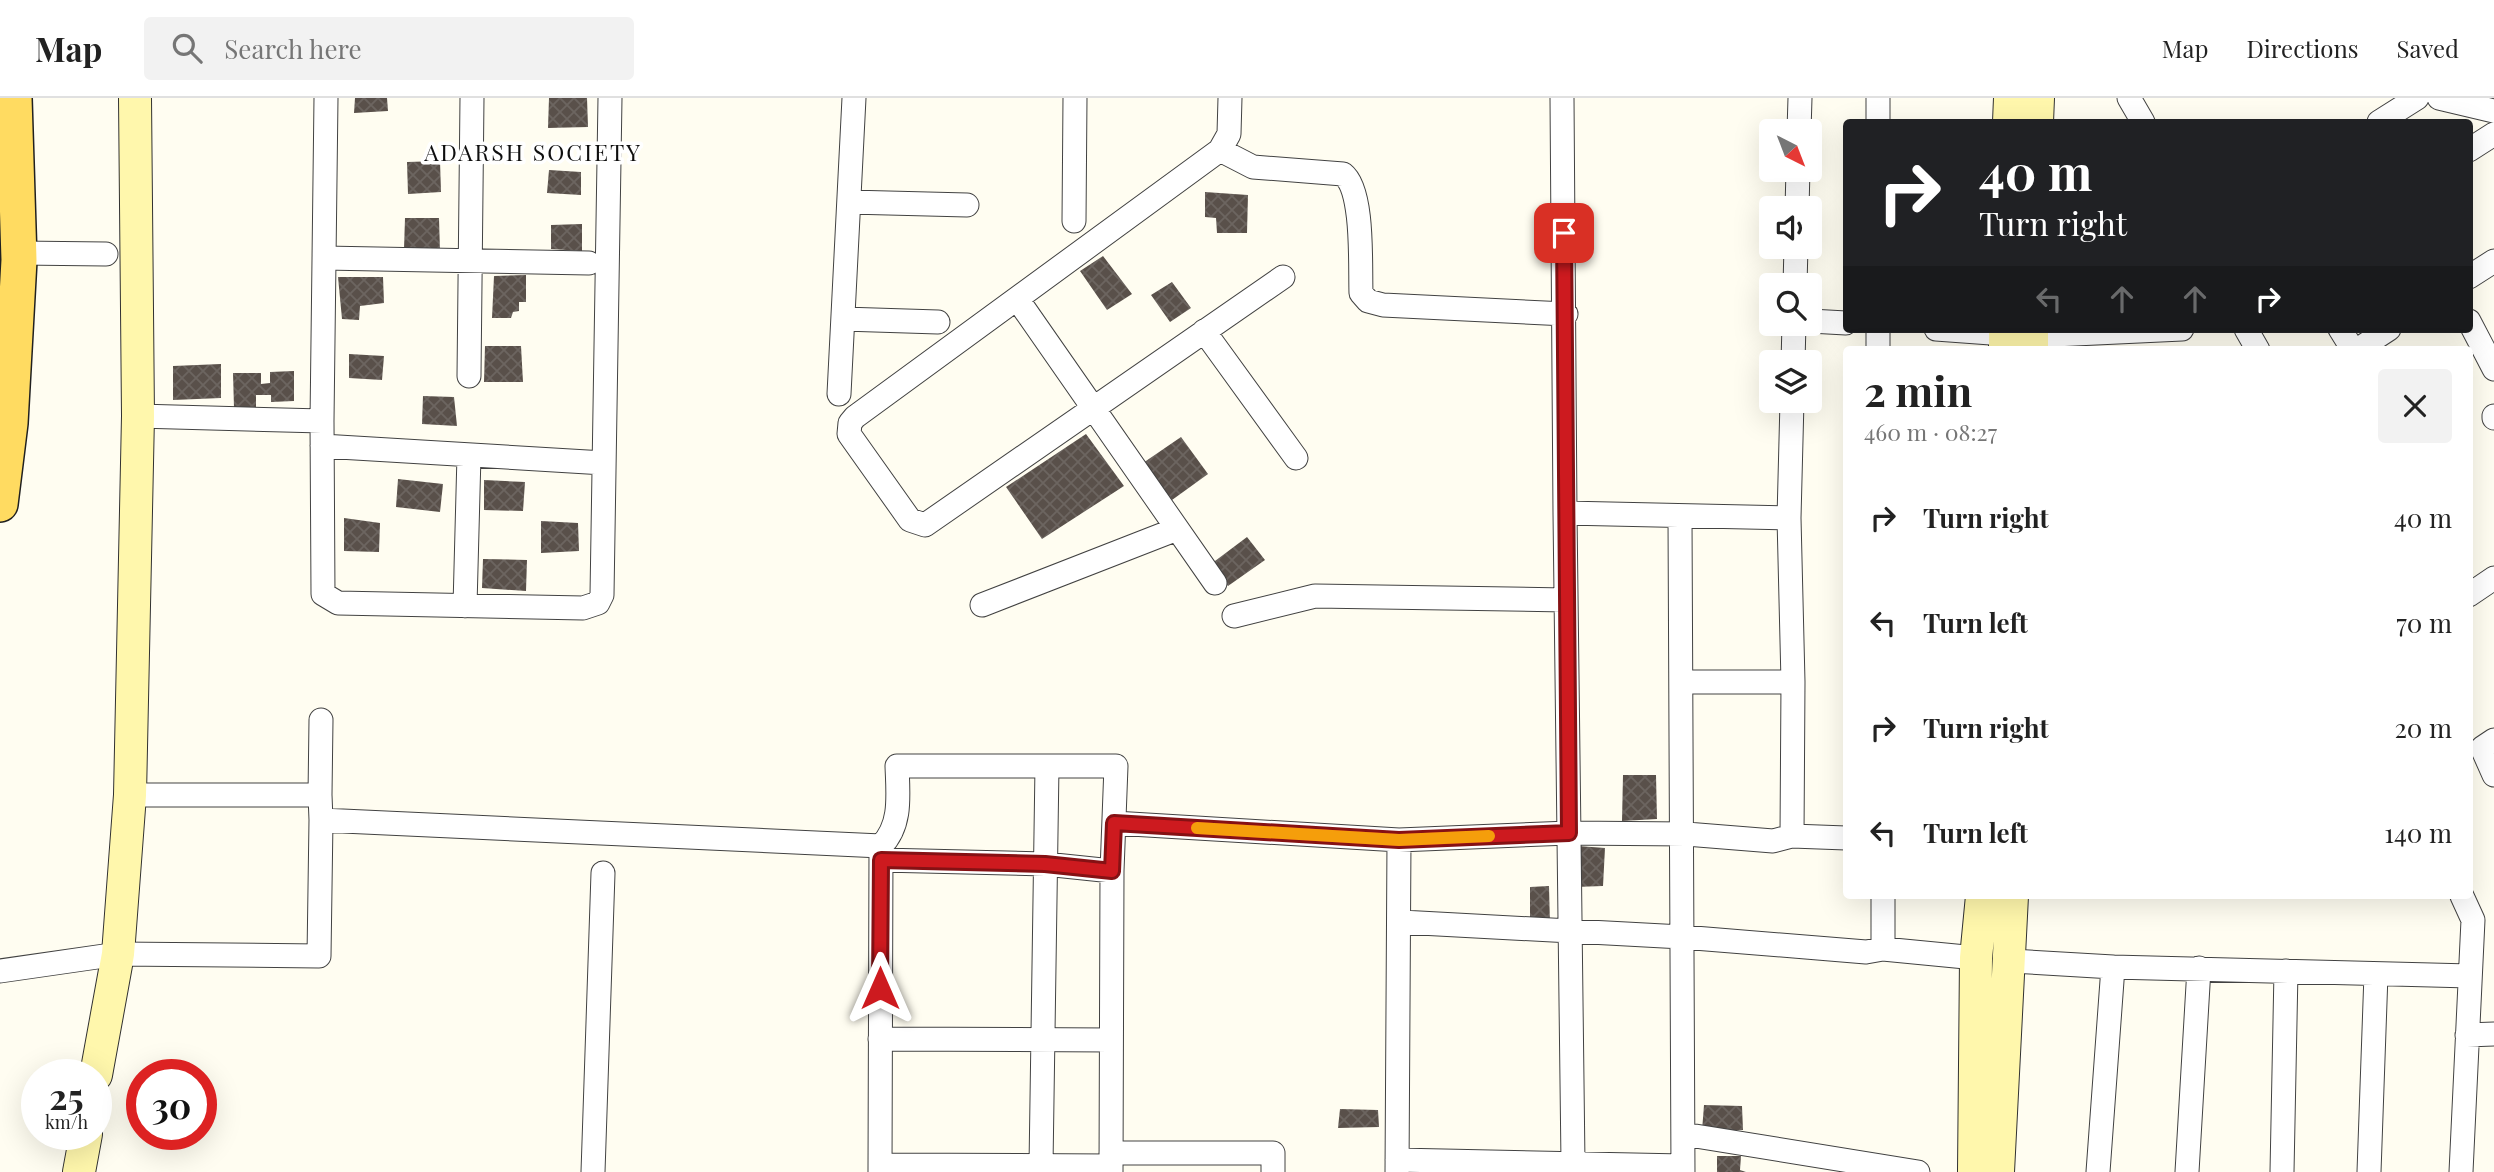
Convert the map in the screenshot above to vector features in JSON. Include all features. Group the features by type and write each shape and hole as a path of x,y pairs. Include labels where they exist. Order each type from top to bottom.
{"main road":[{"path":"0,504 10,423 19,253 14,98"}],"street":[{"path":"99,1059 118,954 130,795 138,416 135,98"},
{"path":"326,98 323,594 338,603 583,608 598,603 602,595 610,98"},
{"path":"469,376 472,98"},
{"path":"839,394 855,98"},
{"path":"1074,221 1075,98"},
{"path":"1230,98 1229,134 1220,150 855,417 848,429 852,439 910,520 925,525 1283,276"},
{"path":"1562,98 1573,1163"},
{"path":"1799,119 1800,98"},
{"path":"1878,98 1878,119"},
{"path":"2009,119 2010,98"},
{"path":"2037,119 2038,98"},
{"path":"2129,98 2141,119"},
{"path":"2384,119 2417,98"},
{"path":"2439,98 2494,111"},
{"path":"2490,98 2494,104"},
{"path":"2473,147 2494,134"},
{"path":"1220,150 1253,167 1343,173 1350,179 1356,198 1361,293 1368,301 1383,305 1566,314"},
{"path":"849,202 967,205"},
{"path":"19,253 106,254"},
{"path":"324,258 589,263"},
{"path":"2473,274 2494,261"},
{"path":"1018,300 1215,583"},
{"path":"843,319 938,322"},
{"path":"1822,322 1843,323"},
{"path":"2473,329 2494,369"},
{"path":"1203,331 1296,458"},
{"path":"1973,333 2019,338 2110,333"},
{"path":"2361,346 2383,333"},
{"path":"1792,413 1788,518 1793,682 1792,836"},
{"path":"138,416 322,421"},
{"path":"322,446 604,463"},
{"path":"465,606 469,455"},
{"path":"1565,513 1680,518 1788,518"},
{"path":"1399,840 1401,922 1397,1166 1509,1167 1573,1163 1683,1169 1680,518"},
{"path":"982,605 1177,529"},
{"path":"2473,592 2494,578"},
{"path":"1234,616 1315,596 1566,600"},
{"path":"1681,682 1793,682"},
{"path":"0,971 118,954 319,956 321,720"},
{"path":"2494,740 2482,748 2494,775"},
{"path":"1111,1164 1112,871 1116,766 897,766 899,800 892,834 881,853 880,1169 1111,1164 1273,1153 1273,1172"},
{"path":"1041,1166 1046,766"},
{"path":"130,795 320,795"},
{"path":"321,820 881,853 1112,871"},
{"path":"1114,823 1399,840 1569,833 1681,835 1773,841 1792,836 1843,838"},
{"path":"593,1172 603,873"},
{"path":"1883,899 1883,949"},
{"path":"1974,1172 1976,958 1982,899"},
{"path":"1998,1172 2011,961 2012,899"},
{"path":"2461,1172 2473,920 2463,899"},
{"path":"1401,922 1682,937 1866,952 1883,949 1976,958"},
{"path":"2011,961 2112,967 2470,976"},
{"path":"2098,1172 2112,967"},
{"path":"2186,1172 2199,968"},
{"path":"2282,1172 2286,971"},
{"path":"2369,1172 2376,974"},
{"path":"2467,1035 2494,1034"},
{"path":"880,1039 1111,1040"},
{"path":"1683,1134 1918,1172"},
{"path":"79,1172 83,1150"}],"building":[{"path":"355,98 387,98 388,111 354,113"},
{"path":"549,98 587,98 588,127 548,128"},
{"path":"440,161 441,192 408,194 407,162"},
{"path":"549,170 581,172 581,195 547,193"},
{"path":"1205,192 1248,195 1247,233 1217,233 1216,218 1205,217"},
{"path":"405,218 439,218 440,251 404,249"},
{"path":"582,224 582,251 551,249 551,225"},
{"path":"1103,256 1132,294 1107,310 1080,271"},
{"path":"526,275 526,302 519,302 519,311 513,312 511,318 492,318 494,276"},
{"path":"338,277 383,277 384,303 360,306 359,320 342,319"},
{"path":"1172,282 1191,308 1170,322 1151,295"},
{"path":"485,346 521,346 523,382 484,382"},
{"path":"349,354 384,356 382,380 349,378"},
{"path":"221,364 221,398 173,400 173,366"},
{"path":"294,371 294,401 271,402 271,395 256,395 256,407 234,408 233,373 261,373 261,384 270,383 270,372"},
{"path":"423,396 454,397 457,426 422,424"},
{"path":"1086,434 1124,486 1042,539 1006,487"},
{"path":"1181,437 1208,474 1172,500 1143,463"},
{"path":"398,479 443,484 440,512 396,507"},
{"path":"484,480 525,482 523,511 484,510"},
{"path":"344,518 380,523 379,552 344,551"},
{"path":"541,521 578,523 579,551 541,553"},
{"path":"1247,537 1265,560 1228,586 1211,564"},
{"path":"483,559 527,560 526,591 482,588"},
{"path":"1623,775 1656,775 1657,819 1622,821"},
{"path":"1578,846 1605,848 1603,886 1575,887"},
{"path":"1549,886 1550,925 1530,924 1530,887"},
{"path":"1704,1105 1742,1106 1743,1130 1702,1131"},
{"path":"1340,1109 1378,1110 1379,1127 1338,1128"},
{"path":"1717,1156 1741,1156 1740,1170 1746,1172 1717,1172"}],"slow traffic":[{"path":"1197,828 1399,840 1489,836"}],"district":[{"name":"ADARSH SOCIETY","path":"533,151"}],"route":[{"path":"880,988 881,860 1045,864 1112,871 1114,823 1399,840 1569,833 1564,233"}]}
